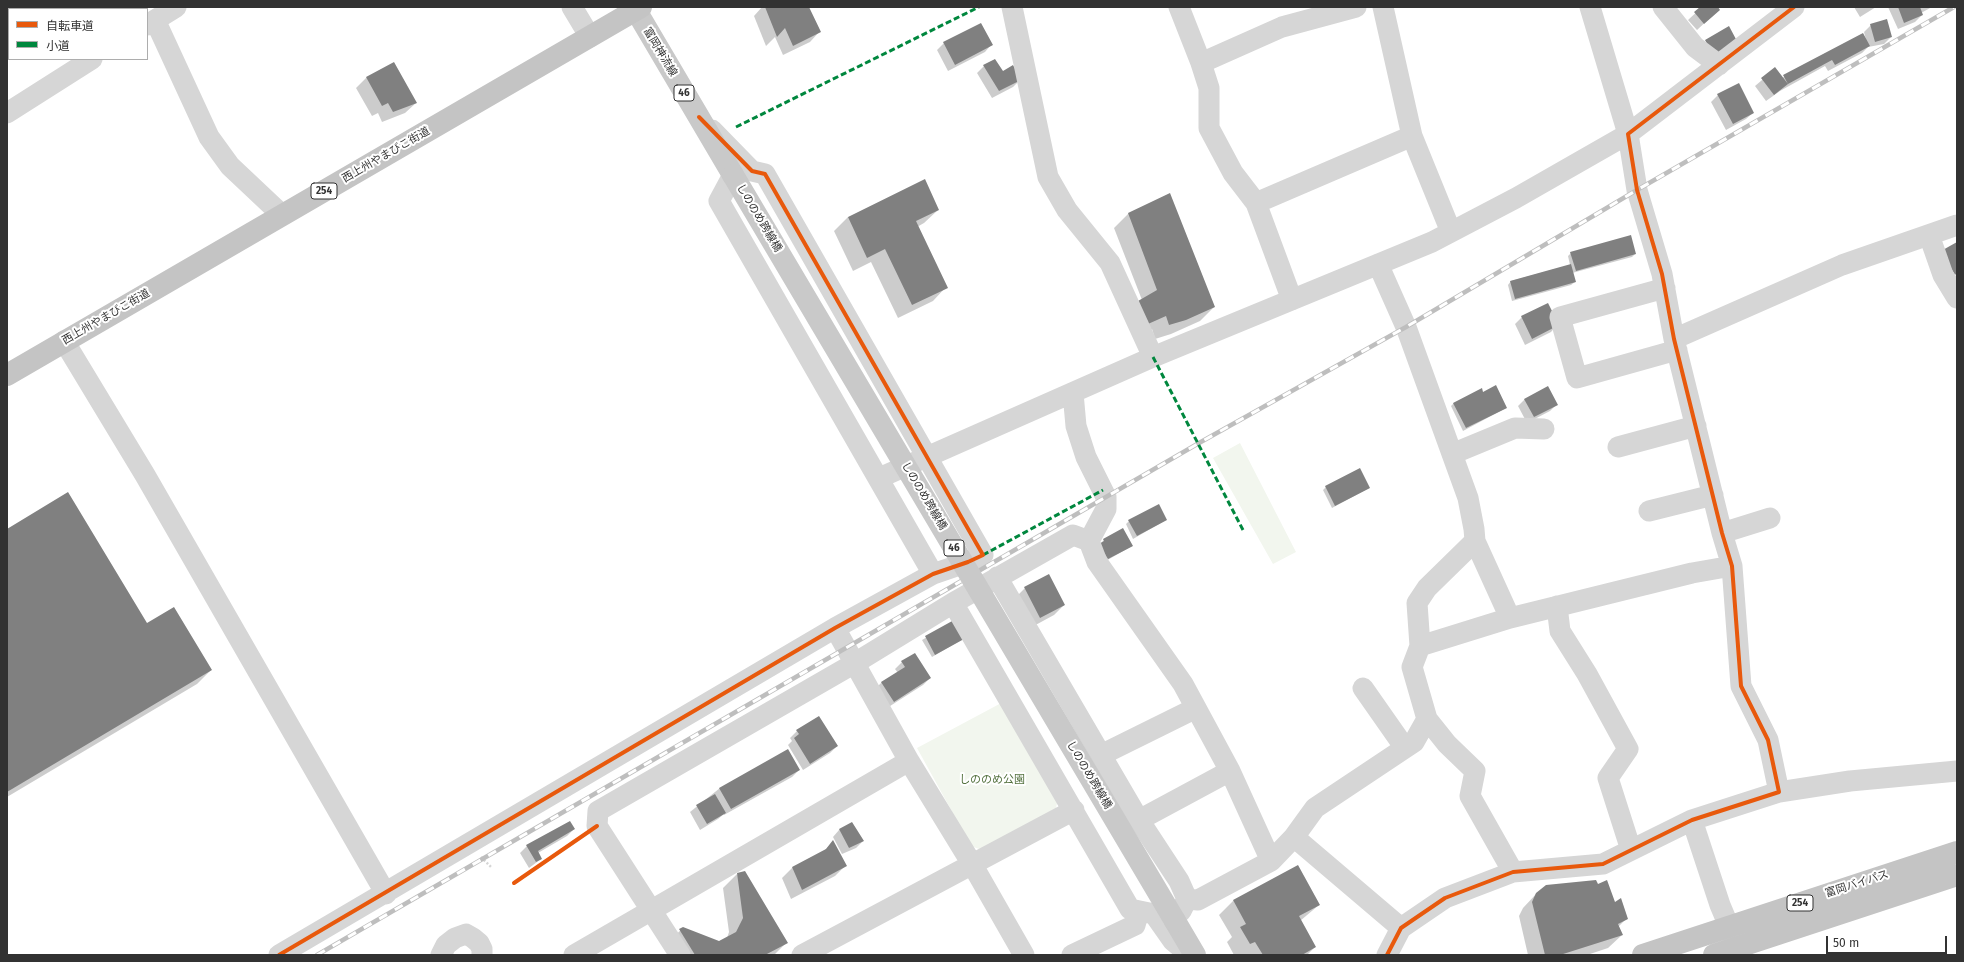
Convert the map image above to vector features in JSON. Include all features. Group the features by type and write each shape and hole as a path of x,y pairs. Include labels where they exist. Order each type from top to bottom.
{"highway":[{"name":"西上州やまびこ街道","path":"7,375 590,37 637,8"},
{"name":"富岡バイパス","path":"1643,955 1957,852"},
{"name":"富岡バイパス","path":"1714,955 1738,951 1957,875"}],"main road":[{"name":"富岡神流線","path":"637,8 698,117 734,175"},
{"name":"しののめ跨線橋","path":"734,175 1175,921"},
{"name":"46","path":"1175,921 1194,955"}],"street":[{"path":"176,7 151,23 209,137 230,166 282,215"},
{"path":"572,7 590,37"},
{"path":"1012,7 1048,177 1068,210 1110,263 1153,357"},
{"path":"1179,7 1209,88 1208,128 1233,173 1256,203 1292,300"},
{"path":"1201,63 1282,27 1356,7"},
{"path":"1383,7 1412,136 1451,232"},
{"path":"1590,7 1628,134 1637,190 1662,274 1675,344 1712,495 1732,566 1741,686 1768,740 1779,792"},
{"path":"1663,7 1695,47 1718,65"},
{"path":"879,478 1153,357 1432,242 1628,134 1794,7"},
{"path":"7,113 90,60"},
{"path":"279,955 386,894 835,628 933,574 968,562 983,554 765,174 752,171 698,117"},
{"path":"1256,203 1412,136"},
{"path":"734,175 719,201 933,574"},
{"path":"1665,288 1560,317 1577,378 1675,344 1842,265 1957,225"},
{"path":"1929,235 1943,275 1957,298"},
{"path":"1378,264 1406,327 1468,498 1475,541 1510,618"},
{"path":"64,341 145,475 386,894"},
{"path":"1073,393 1076,426 1086,457 1106,497 1106,509 1089,541"},
{"path":"1618,447 1696,426"},
{"path":"1452,454 1515,428 1544,429"},
{"path":"1649,511 1712,495"},
{"path":"1722,533 1770,518"},
{"path":"680,955 597,826 598,811 855,663 953,602 1073,535 1089,541 1097,562 1182,684 1230,771 1271,861"},
{"path":"1475,541 1427,588 1417,603 1420,646 1412,667 1427,719 1447,744 1475,771 1470,796 1513,872"},
{"path":"1420,646 1510,618 1692,573 1732,566"},
{"path":"997,577 1139,820 1179,881 1187,899"},
{"path":"953,602 1130,909 1154,914 1173,941 1190,955"},
{"path":"1557,606 1560,631 1587,674 1628,749 1608,778 1631,850"},
{"path":"835,628 909,761 972,864 1024,955"},
{"path":"1362,688 1405,748"},
{"path":"1101,755 1196,708"},
{"path":"1187,899 1198,900 1271,861 1294,836 1315,808 1414,742 1427,719"},
{"path":"574,955 909,761"},
{"path":"1139,820 1230,771"},
{"path":"1388,955 1401,928 1445,898 1513,872 1602,864 1692,820 1779,792 1850,781 1957,771"},
{"path":"802,955 1074,810"},
{"path":"1692,820 1738,951"},
{"path":"1294,836 1401,928"},
{"path":"1175,921 1187,899"},
{"path":"1072,955 1135,925 1139,911"},
{"path":"441,955 446,945 455,938 466,934 479,943 482,949 482,955"}],"green space":[{"path":"1240,443 1296,552 1273,564 1213,458"},
{"name":"しののめ公園","path":"1005,701 1059,794 1056,808 982,850 971,846 917,748"}],"building":[{"path":"765,7 809,7 821,32 793,46 785,28 777,37"},
{"path":"1700,7 1718,7 1720,10 1704,24 1694,12"},
{"path":"1898,7 1920,7 1923,15 1904,23"},
{"path":"1887,19 1892,37 1875,42 1870,24"},
{"path":"981,23 993,45 955,65 943,42"},
{"path":"1729,26 1738,43 1714,57 1705,40"},
{"path":"1863,33 1870,46 1835,65 1832,60 1788,84 1783,75"},
{"path":"995,59 1003,71 1013,65 1021,80 999,91 983,65"},
{"path":"394,62 417,103 393,112 388,103 382,106 366,77"},
{"path":"1775,67 1788,84 1774,95 1761,78"},
{"path":"1739,83 1754,113 1733,124 1717,94"},
{"path":"925,179 939,210 916,221 948,288 912,305 885,249 867,258 848,217"},
{"path":"1170,193 1215,307 1186,320 1169,325 1166,316 1148,324 1138,301 1157,290 1128,213"},
{"path":"1631,235 1636,254 1576,271 1570,252"},
{"path":"1957,242 1957,273 1955,275 1941,251"},
{"path":"1571,264 1576,282 1515,299 1510,281"},
{"path":"1548,303 1559,325 1532,339 1521,316"},
{"path":"1496,385 1507,408 1466,428 1453,403 1482,388 1483,392"},
{"path":"1548,386 1558,405 1534,417 1524,399"},
{"path":"1360,468 1370,488 1335,506 1325,486"},
{"path":"68,492 147,623 174,607 212,670 7,792 7,529"},
{"path":"1159,504 1167,520 1137,536 1128,520"},
{"path":"1123,528 1133,546 1108,559 1099,544 1104,541 1103,539"},
{"path":"1049,574 1065,605 1040,618 1024,587"},
{"path":"954,620 964,639 935,655 925,636"},
{"path":"915,653 931,678 894,702 881,682 905,667 901,661"},
{"path":"819,716 838,746 810,764 794,738 799,734 796,730"},
{"path":"788,749 800,770 731,809 719,788"},
{"path":"715,794 726,813 707,824 696,805"},
{"path":"570,821 575,829 538,851 542,859 536,862 526,845"},
{"path":"852,822 864,841 849,848 839,829"},
{"path":"833,840 847,866 802,890 792,867 826,849"},
{"path":"1298,865 1320,905 1299,916 1316,947 1302,955 1263,955 1255,942 1250,944 1240,927 1246,924 1233,900"},
{"path":"745,871 788,943 765,955 695,955 679,929 683,927 719,941 736,932 743,918 737,873"},
{"path":"1596,880 1598,884 1607,880 1615,902 1621,898 1628,919 1618,924 1623,935 1560,955 1545,955 1532,902 1536,893 1546,885"}],"railway":[{"path":"317,955 1199,443 1406,327 1637,190 1954,7"}],"marked path":[{"path":"736,127 979,7"},
{"path":"1153,357 1243,530"},
{"path":"983,555 1103,490"}],"cycle path":[{"path":"1387,955 1401,928 1445,898 1513,872 1603,864 1692,820 1779,792 1768,740 1741,686 1732,566 1722,533 1674,339 1662,274 1637,190 1628,134 1794,7"},
{"path":"279,955 835,628 933,574 968,562 983,555 765,174 752,171 699,117"},
{"path":"514,883 597,826"}]}
